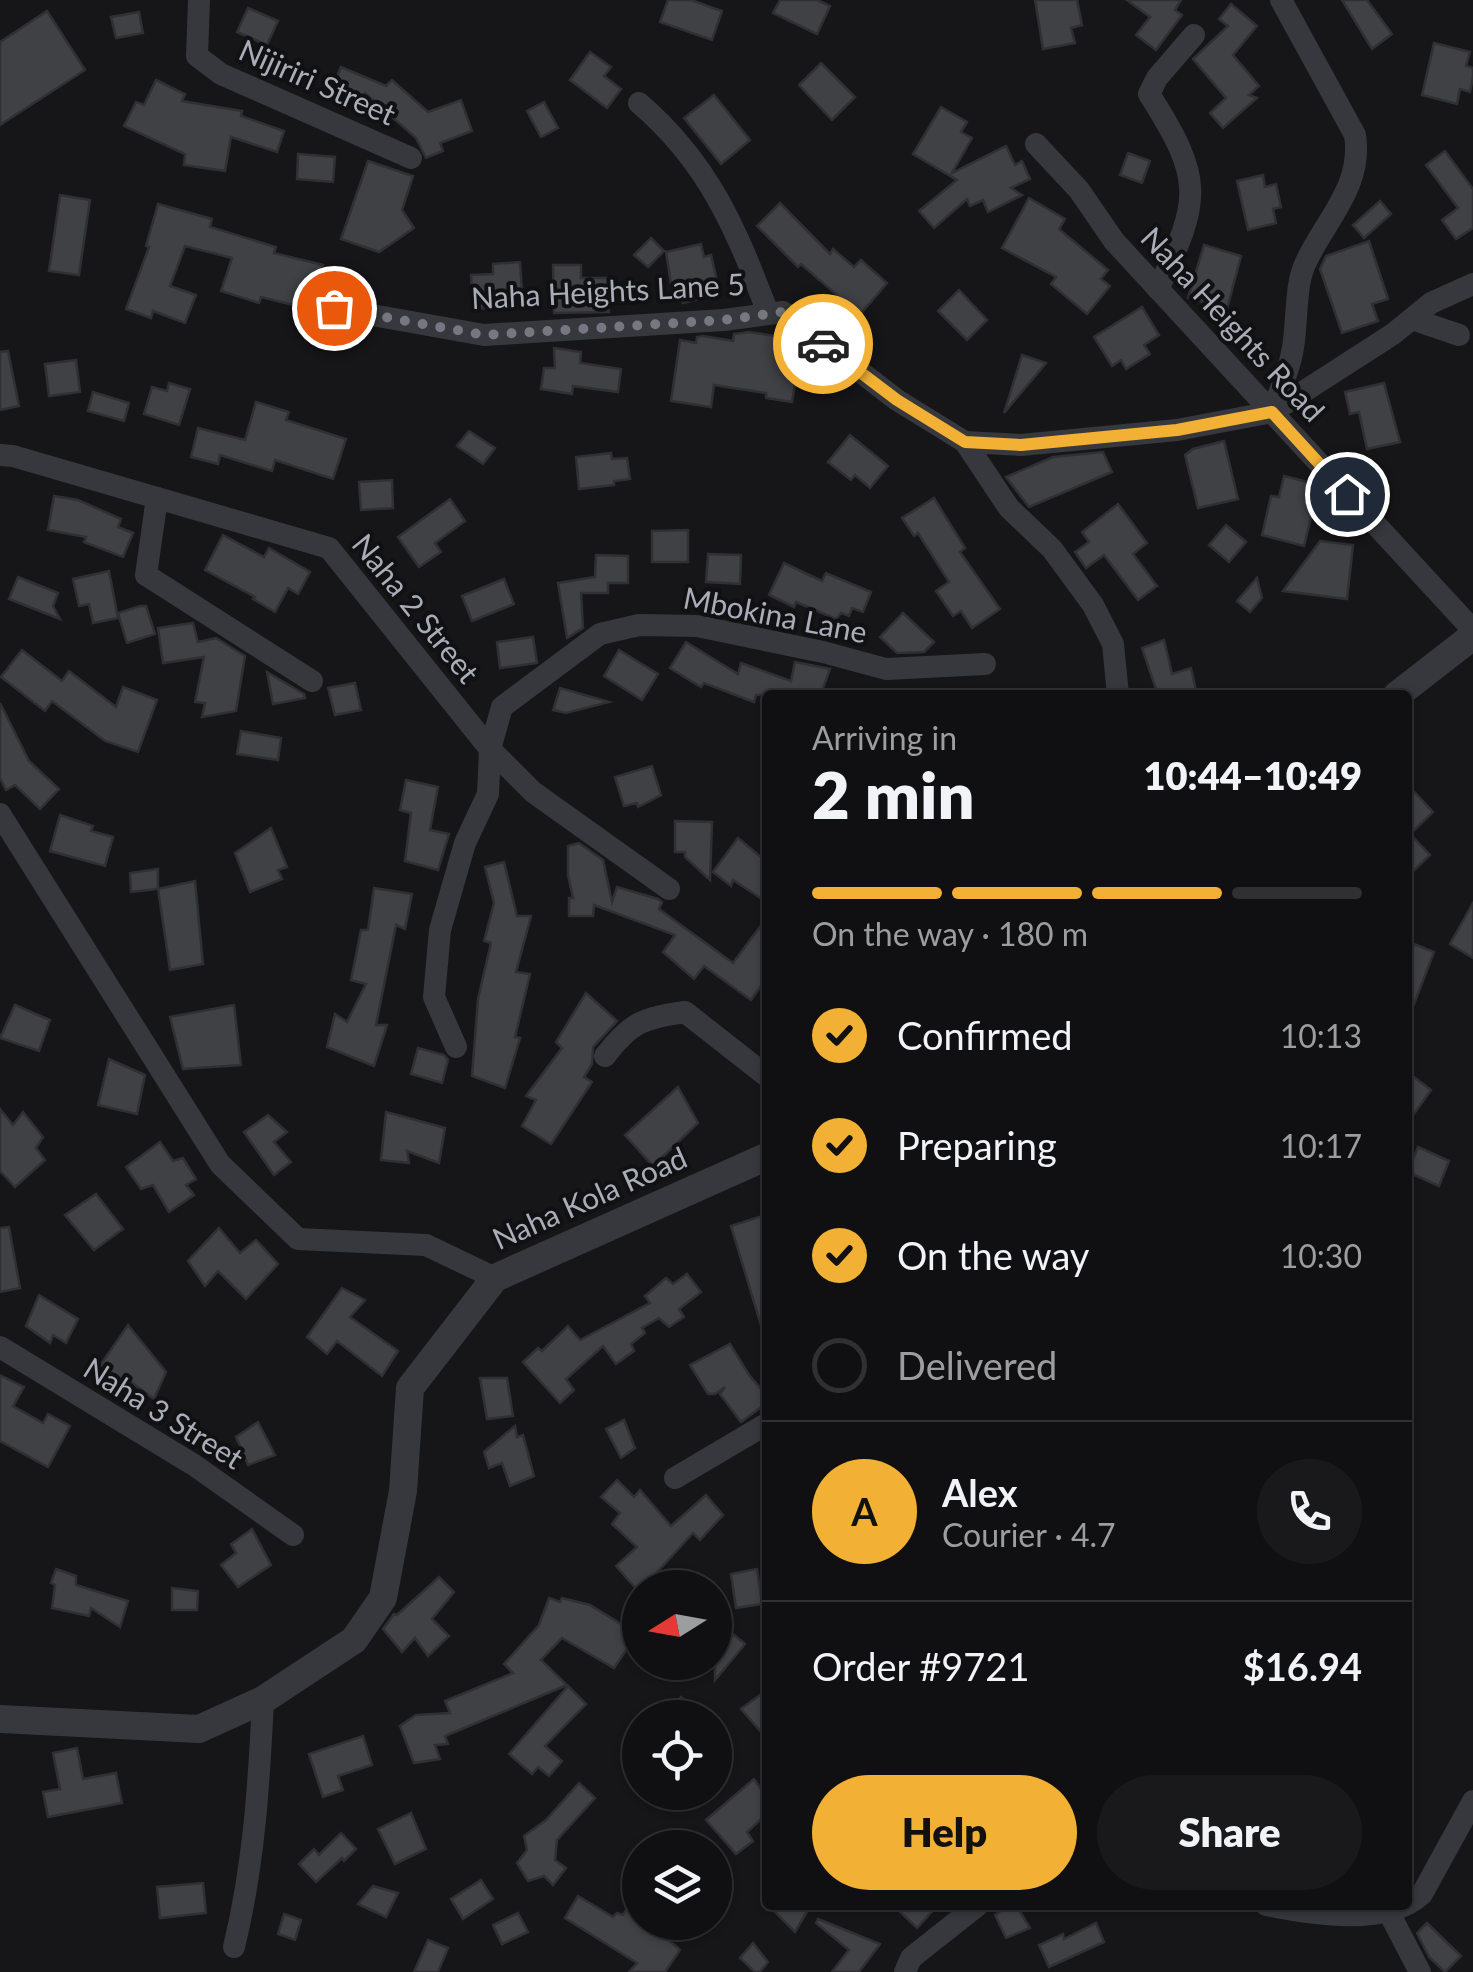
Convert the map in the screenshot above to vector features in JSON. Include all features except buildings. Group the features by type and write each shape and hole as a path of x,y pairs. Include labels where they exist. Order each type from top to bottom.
{"street":[{"name":"Nijiriri Street","path":"199,0 197,56 221,74 411,158"},
{"path":"1272,412 1292,356 1304,265 1339,210 1352,180 1358,150 1355,135 1282,0"},
{"path":"1158,289 1183,237 1192,206 1192,181 1180,143 1149,94 1157,78 1194,35"},
{"path":"638,103 668,128 695,160 740,237 768,313"},
{"name":"Naha Heights Road","path":"1036,144 1079,190 1114,241 1473,633"},
{"path":"965,442 1021,445 1158,432 1272,412 1322,382 1431,303 1473,284"},
{"name":"Naha Heights Lane 5","path":"334,308 484,335 724,320 783,312 897,400 965,442"},
{"path":"1412,319 1459,334"},
{"path":"965,442 1009,508 1052,548 1093,605 1113,644 1118,690"},
{"name":"Naha 2 Street","path":"0,456 13,456 329,548 490,749 533,792 668,889"},
{"path":"157,498 146,575 312,681"},
{"name":"Mbokina Lane","path":"456,1047 434,997 440,930 465,843 488,794 490,749 502,707 600,634 639,625 698,626 823,652 886,670 985,664"},
{"path":"1403,690 1473,633"},
{"path":"0,814 220,1164 298,1238 426,1245 494,1278"},
{"path":"605,1056 625,1030 648,1018 685,1012 762,1072"},
{"name":"Naha Kola Road","path":"0,1719 200,1729 263,1700 354,1640 383,1598 403,1491 410,1388 494,1278 762,1159"},
{"name":"Naha 3 Street","path":"0,1348 194,1465 293,1535"},
{"path":"675,1478 762,1427"},
{"path":"234,1947 248,1889 258,1816 263,1700"},
{"path":"1412,1904 1422,1894 1473,1801"},
{"path":"905,1972 911,1958 972,1910"},
{"path":"1293,1910 1359,1910"},
{"path":"1388,1910 1420,1972"}],"way so far":[{"path":"334,308 484,335 724,320 783,312 823,344"}],"route":[{"path":"823,344 897,400 965,442 1021,445 1177,430 1272,412 1347,494"}]}
